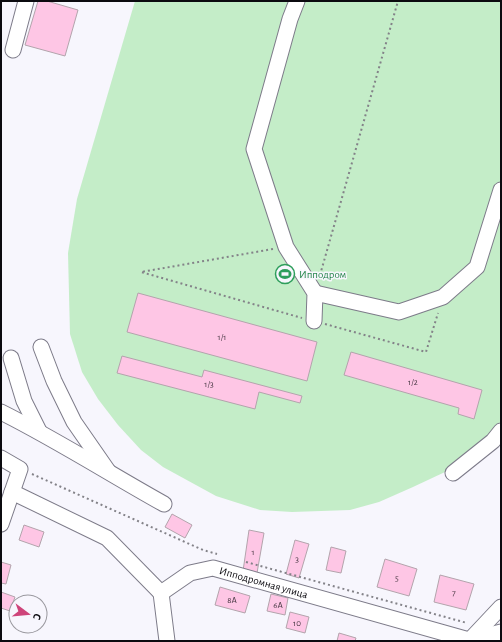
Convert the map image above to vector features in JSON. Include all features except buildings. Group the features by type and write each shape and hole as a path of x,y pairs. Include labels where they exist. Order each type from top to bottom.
{"street":[{"path":"13,50 26,1"},
{"path":"297,1 290,18 254,149 286,247 315,293 314,321"},
{"path":"315,293 399,312 443,297 477,267 501,190"},
{"path":"41,347 54,381 74,422 111,475"},
{"path":"12,358 24,401 38,431"},
{"path":"1,412 38,431 111,475 164,504"},
{"path":"453,474 493,441 501,431"},
{"path":"1,458 20,469 1,524"},
{"path":"12,492 107,538 161,593 168,641"},
{"name":"Ипподромная улица","path":"161,593 190,572 213,568 469,641 501,632"},
{"path":"469,641 501,607"}],"path":[{"path":"315,293 398,1"},
{"path":"286,247 141,272 426,352 443,297"},
{"path":"20,469 203,550 218,554"},
{"path":"241,561 482,627"}],"green space":[{"name":"Ипподром","path":"135,1 501,1 501,421 468,456 445,472 379,502 350,510 292,512 260,510 216,496 163,467 141,450 118,425 98,399 82,372 70,334 68,253 77,199"}],"place":[{"name":"Ипподром","path":"285,274"}]}
